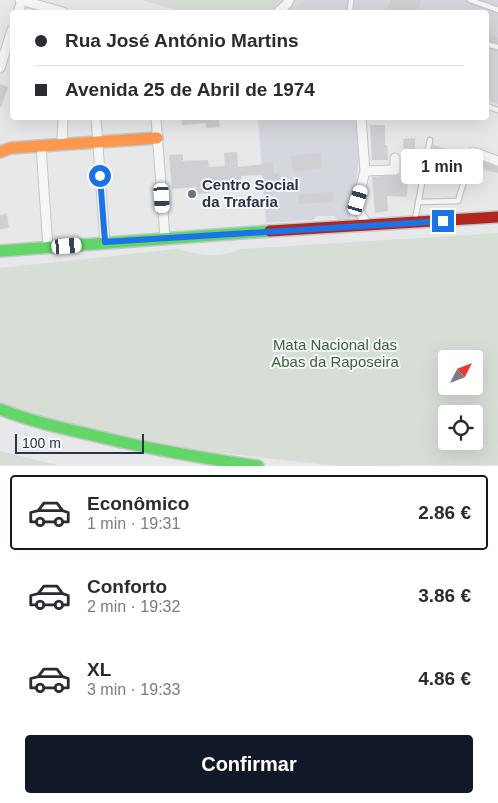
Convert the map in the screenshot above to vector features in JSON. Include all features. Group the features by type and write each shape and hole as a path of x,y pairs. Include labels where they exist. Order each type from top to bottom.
{"main road":[{"path":"0,152 11,148 157,138"},
{"path":"0,251 105,242 498,217"},
{"path":"0,409 48,425 133,445 191,457 258,466"}],"street":[{"path":"21,0 56,10"},
{"path":"280,10 289,0"},
{"path":"0,68 10,43"},
{"path":"62,144 63,120"},
{"path":"96,120 105,242"},
{"path":"156,120 165,238"},
{"path":"361,120 365,171 357,207 367,225"},
{"path":"41,146 48,248"},
{"path":"473,152 498,161"},
{"path":"365,171 395,170 395,158"}],"lane":[{"path":"470,0 498,10"},
{"path":"414,222 430,140"},
{"path":"418,202 458,201 473,152"}],"shaded area":[{"path":"304,0 498,0 498,104 489,102 489,10 293,10"},
{"path":"258,120 356,120 359,154 357,179 349,202 351,220 339,220 333,216 316,216 313,220 266,223"}],"green space":[{"path":"142,0 304,0 293,10 175,10"},
{"name":"Mata Nacional das Abas da Raposeira","path":"498,233 498,465 337,466 204,451 63,424 0,402 0,268 178,249 209,255 233,252 240,249"},
{"path":"0,451 57,465 0,465"}],"building":[{"path":"391,0 421,0 418,10 387,10"},
{"path":"489,34 498,37 498,43 489,41"},
{"path":"0,84 8,87 1,107 0,107"},
{"path":"181,120 219,120 220,127 206,128 206,123 182,125"},
{"path":"370,125 385,125 385,145 387,145 388,160 372,160"},
{"path":"415,138 415,181 408,181 407,197 387,196 388,211 375,213 372,177 399,175 401,162 404,162 403,139"},
{"path":"433,145 463,153 456,175 441,171 440,175 428,173"},
{"path":"237,152 238,167 273,163 274,174 279,173 280,183 273,184 274,194 264,195 263,175 241,176 241,181 209,183 210,193 197,194 196,187 172,189 169,155 183,154 183,161 208,160 209,167 225,166 224,153"},
{"path":"320,153 322,168 293,172 291,156"},
{"path":"478,160 498,167 498,173 476,168"},
{"path":"332,192 333,202 299,204 299,195"},
{"path":"7,214 9,228 0,229 0,215"}],"traffic: fast":[{"path":"0,251 270,231"},
{"path":"0,409 46,424 134,445 258,466"}],"traffic: slow":[{"path":"0,152 11,148 157,138"}],"traffic: jam":[{"path":"270,231 498,217"}],"place":[{"name":"Centro Social da Trafaria","path":"192,194"}],"route":[{"path":"100,176 105,242 443,221"}]}
